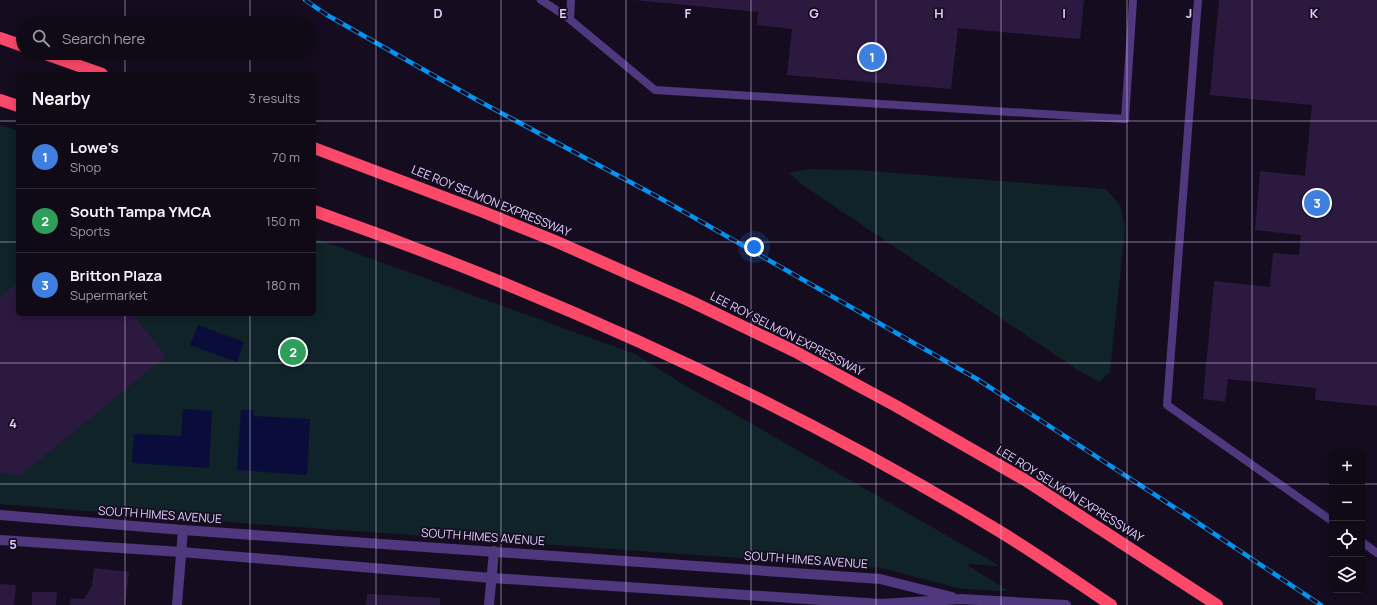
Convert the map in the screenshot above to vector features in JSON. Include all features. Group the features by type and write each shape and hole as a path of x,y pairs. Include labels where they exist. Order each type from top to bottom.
{"highway":[{"path":"0,38 16,44"},
{"path":"63,60 96,72"},
{"path":"0,100 16,105"},
{"name":"LEE ROY SELMON EXPRESSWAY","path":"316,149 548,238 742,326 896,406 961,442 1121,541 1217,605"},
{"path":"316,212 412,246 513,286 652,347 753,396 860,452 1000,532 1111,605"}],"street":[{"name":"SOUTH HIMES AVENUE","path":"0,515 183,530 880,578 961,599"},
{"path":"178,605 183,530"},
{"name":"SOUTH HIMES AVENUE","path":"0,540 181,552 492,578 881,604 961,599 1066,605"},
{"path":"489,605 494,551"}],"lane":[{"path":"541,0 570,19 655,90 1125,119 1133,0"},
{"path":"570,19 571,0"},
{"path":"1198,0 1167,405 1329,519"},
{"path":"1365,544 1377,553"}],"shaded area":[{"path":"0,125 16,130 16,316 316,316 316,239 635,354 691,389 1000,566 966,564 1008,591 962,589 881,568 184,519 0,504"},
{"path":"809,169 857,170 1106,189 1120,205 1125,229 1110,372 1099,382 1078,370 804,186 789,173"},
{"path":"198,325 244,342 237,362 190,345"},
{"path":"183,409 212,411 209,468 132,463 134,434 181,436"},
{"path":"241,410 253,410 253,416 310,419 307,475 237,470"}],"building":[{"path":"634,0 1084,0 1080,39 958,28 951,89 787,75 792,29 757,25 758,12"},
{"path":"1219,0 1377,0 1377,406 1315,400 1316,388 1228,379 1225,402 1203,399 1214,281 1270,287 1273,253 1299,255 1301,235 1255,230 1260,171 1305,176 1312,105 1210,95"},
{"path":"16,284 16,316 135,316 166,356 21,475 0,473 0,297"},
{"path":"94,568 129,572 125,605 70,605 71,598 84,599 92,586"},
{"path":"0,584 16,585 14,605 0,605"},
{"path":"32,592 57,592 56,605 32,605"},
{"path":"367,594 440,598 440,605 366,605"}],"railway":[{"path":"305,0 327,15 477,100 658,197 977,379 1321,605"}],"place":[{"name":"Lowe's","path":"872,57"},
{"name":"Britton Plaza","path":"1317,203"},
{"name":"South Tampa YMCA","path":"293,352"}]}
